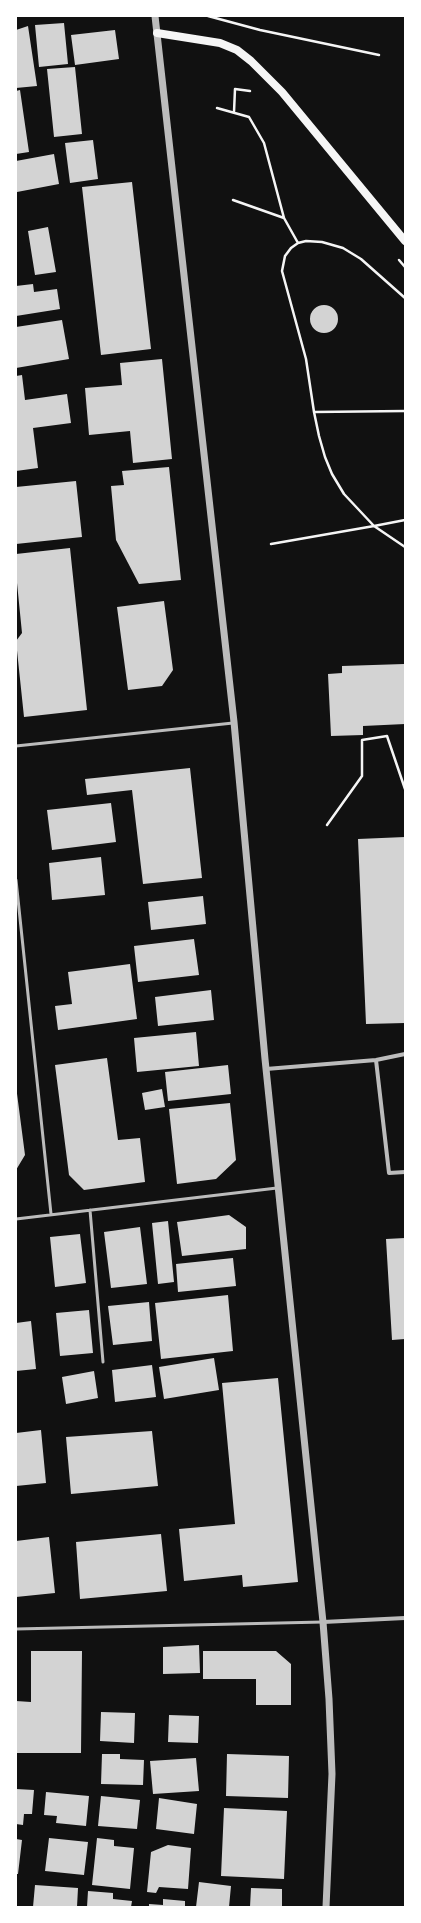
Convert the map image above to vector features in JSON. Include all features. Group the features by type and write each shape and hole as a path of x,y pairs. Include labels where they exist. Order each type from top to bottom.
{"main road":[{"path":"157,33 220,43 237,50 251,61 282,92 405,241"}],"street":[{"path":"155,16 234,722 266,1069 330,1699 332,1774 326,1907"},
{"path":"266,1069 376,1060 405,1054"},
{"path":"376,1060 388,1174 405,1172"},
{"path":"323,1622 405,1618"}],"lane":[{"path":"16,746 234,722"},
{"path":"16,880 51,1214"},
{"path":"16,1219 279,1187"},
{"path":"90,1210 103,1362"},
{"path":"16,1629 323,1622"}],"path":[{"path":"208,16 260,30 379,55"},
{"path":"217,108 249,117 264,144 284,218 298,243"},
{"path":"233,200 284,218"},
{"path":"405,298 361,259 343,248 322,242 306,241 298,243 291,248 285,256 282,271 306,359 314,412 325,457 332,474 344,494 374,526 405,547"},
{"path":"314,412 405,411"},
{"path":"271,544 405,520"},
{"path":"327,825 362,776 362,740 387,736 405,788"}],"building":[{"path":"64,23 68,64 39,67 35,25"},
{"path":"28,26 37,86 16,88 16,30"},
{"path":"115,30 119,59 75,65 71,35"},
{"path":"75,67 82,134 54,137 47,69"},
{"path":"20,90 29,152 16,154 16,91"},
{"path":"93,140 98,179 70,183 65,143"},
{"path":"54,154 59,184 17,192 16,161"},
{"path":"132,182 151,349 101,355 82,187"},
{"path":"48,227 56,272 35,275 28,231"},
{"path":"33,284 34,292 57,289 60,309 16,316 16,286"},
{"path":"324,305 334,309 338,319 334,329 324,333 314,329 310,319 314,309"},
{"path":"62,320 69,359 16,368 16,327"},
{"path":"162,359 172,459 133,463 130,431 89,435 85,388 122,385 120,363"},
{"path":"22,375 25,400 67,394 71,423 33,428 38,468 16,471 16,376"},
{"path":"169,467 181,580 139,584 116,540 111,486 124,485 122,471"},
{"path":"76,481 82,537 16,544 16,487"},
{"path":"70,548 87,710 24,717 16,641 22,633 16,573 16,554"},
{"path":"164,601 173,670 162,686 128,690 117,607"},
{"path":"404,664 405,724 363,726 363,735 331,736 328,674 342,673 342,666"},
{"path":"190,768 202,878 143,884 132,790 87,795 85,779"},
{"path":"111,803 116,842 52,850 47,810"},
{"path":"405,837 405,1023 366,1024 358,839"},
{"path":"101,857 105,895 52,900 49,863"},
{"path":"203,896 206,924 151,930 148,902"},
{"path":"194,939 199,975 138,982 134,946"},
{"path":"130,964 137,1019 58,1030 55,1006 72,1004 68,972"},
{"path":"211,990 214,1020 158,1026 155,997"},
{"path":"196,1032 199,1066 137,1072 134,1038"},
{"path":"107,1058 118,1140 140,1138 145,1182 84,1190 69,1175 55,1065"},
{"path":"228,1065 231,1094 168,1101 165,1072"},
{"path":"16,1086 25,1155 16,1170"},
{"path":"162,1089 165,1107 145,1110 142,1093"},
{"path":"230,1103 236,1160 216,1179 177,1184 169,1109"},
{"path":"229,1215 246,1227 246,1249 182,1256 177,1222"},
{"path":"168,1221 174,1282 158,1284 152,1223"},
{"path":"140,1227 147,1284 111,1288 104,1232"},
{"path":"80,1234 86,1283 55,1287 50,1237"},
{"path":"405,1238 405,1339 392,1340 386,1239"},
{"path":"233,1258 236,1286 178,1292 176,1264"},
{"path":"228,1295 233,1351 161,1359 155,1303"},
{"path":"149,1302 152,1341 113,1345 108,1306"},
{"path":"89,1310 93,1353 60,1356 56,1313"},
{"path":"31,1321 36,1369 16,1371 16,1323"},
{"path":"214,1358 219,1390 164,1399 159,1367"},
{"path":"152,1365 156,1397 115,1402 112,1370"},
{"path":"94,1371 98,1398 66,1404 62,1377"},
{"path":"278,1378 298,1582 243,1587 242,1575 184,1581 179,1529 235,1524 222,1383"},
{"path":"41,1430 46,1483 16,1486 16,1433"},
{"path":"152,1431 158,1486 71,1494 66,1437"},
{"path":"161,1534 167,1591 80,1599 76,1542"},
{"path":"49,1537 55,1593 16,1597 16,1541"},
{"path":"199,1645 200,1673 163,1674 163,1647"},
{"path":"31,1651 82,1651 81,1753 16,1753 16,1701 31,1702"},
{"path":"203,1651 276,1651 291,1664 291,1705 256,1705 256,1679 203,1679"},
{"path":"101,1712 135,1713 134,1743 100,1741"},
{"path":"169,1715 199,1716 198,1743 168,1742"},
{"path":"102,1754 120,1754 120,1759 144,1760 143,1785 101,1784"},
{"path":"227,1754 289,1756 288,1798 226,1796"},
{"path":"196,1758 199,1791 153,1794 150,1761"},
{"path":"16,1789 34,1790 32,1814 24,1814 23,1825 16,1824"},
{"path":"46,1792 89,1796 86,1826 56,1823 57,1816 44,1815"},
{"path":"101,1796 140,1800 137,1829 98,1826"},
{"path":"159,1798 197,1804 194,1834 156,1829"},
{"path":"224,1808 287,1811 284,1879 221,1876"},
{"path":"49,1838 88,1842 84,1875 45,1871"},
{"path":"97,1838 114,1840 114,1846 134,1848 130,1889 92,1885"},
{"path":"16,1839 22,1840 18,1874 16,1874"},
{"path":"168,1845 191,1848 188,1889 159,1887 156,1893 147,1892 151,1852"},
{"path":"199,1882 231,1886 229,1907 196,1907"},
{"path":"35,1885 78,1888 77,1907 33,1907"},
{"path":"251,1888 282,1889 282,1907 250,1907"},
{"path":"88,1891 113,1893 113,1899 132,1901 131,1907 87,1907"},
{"path":"163,1899 185,1901 185,1907 149,1907 149,1904 163,1905"}]}
